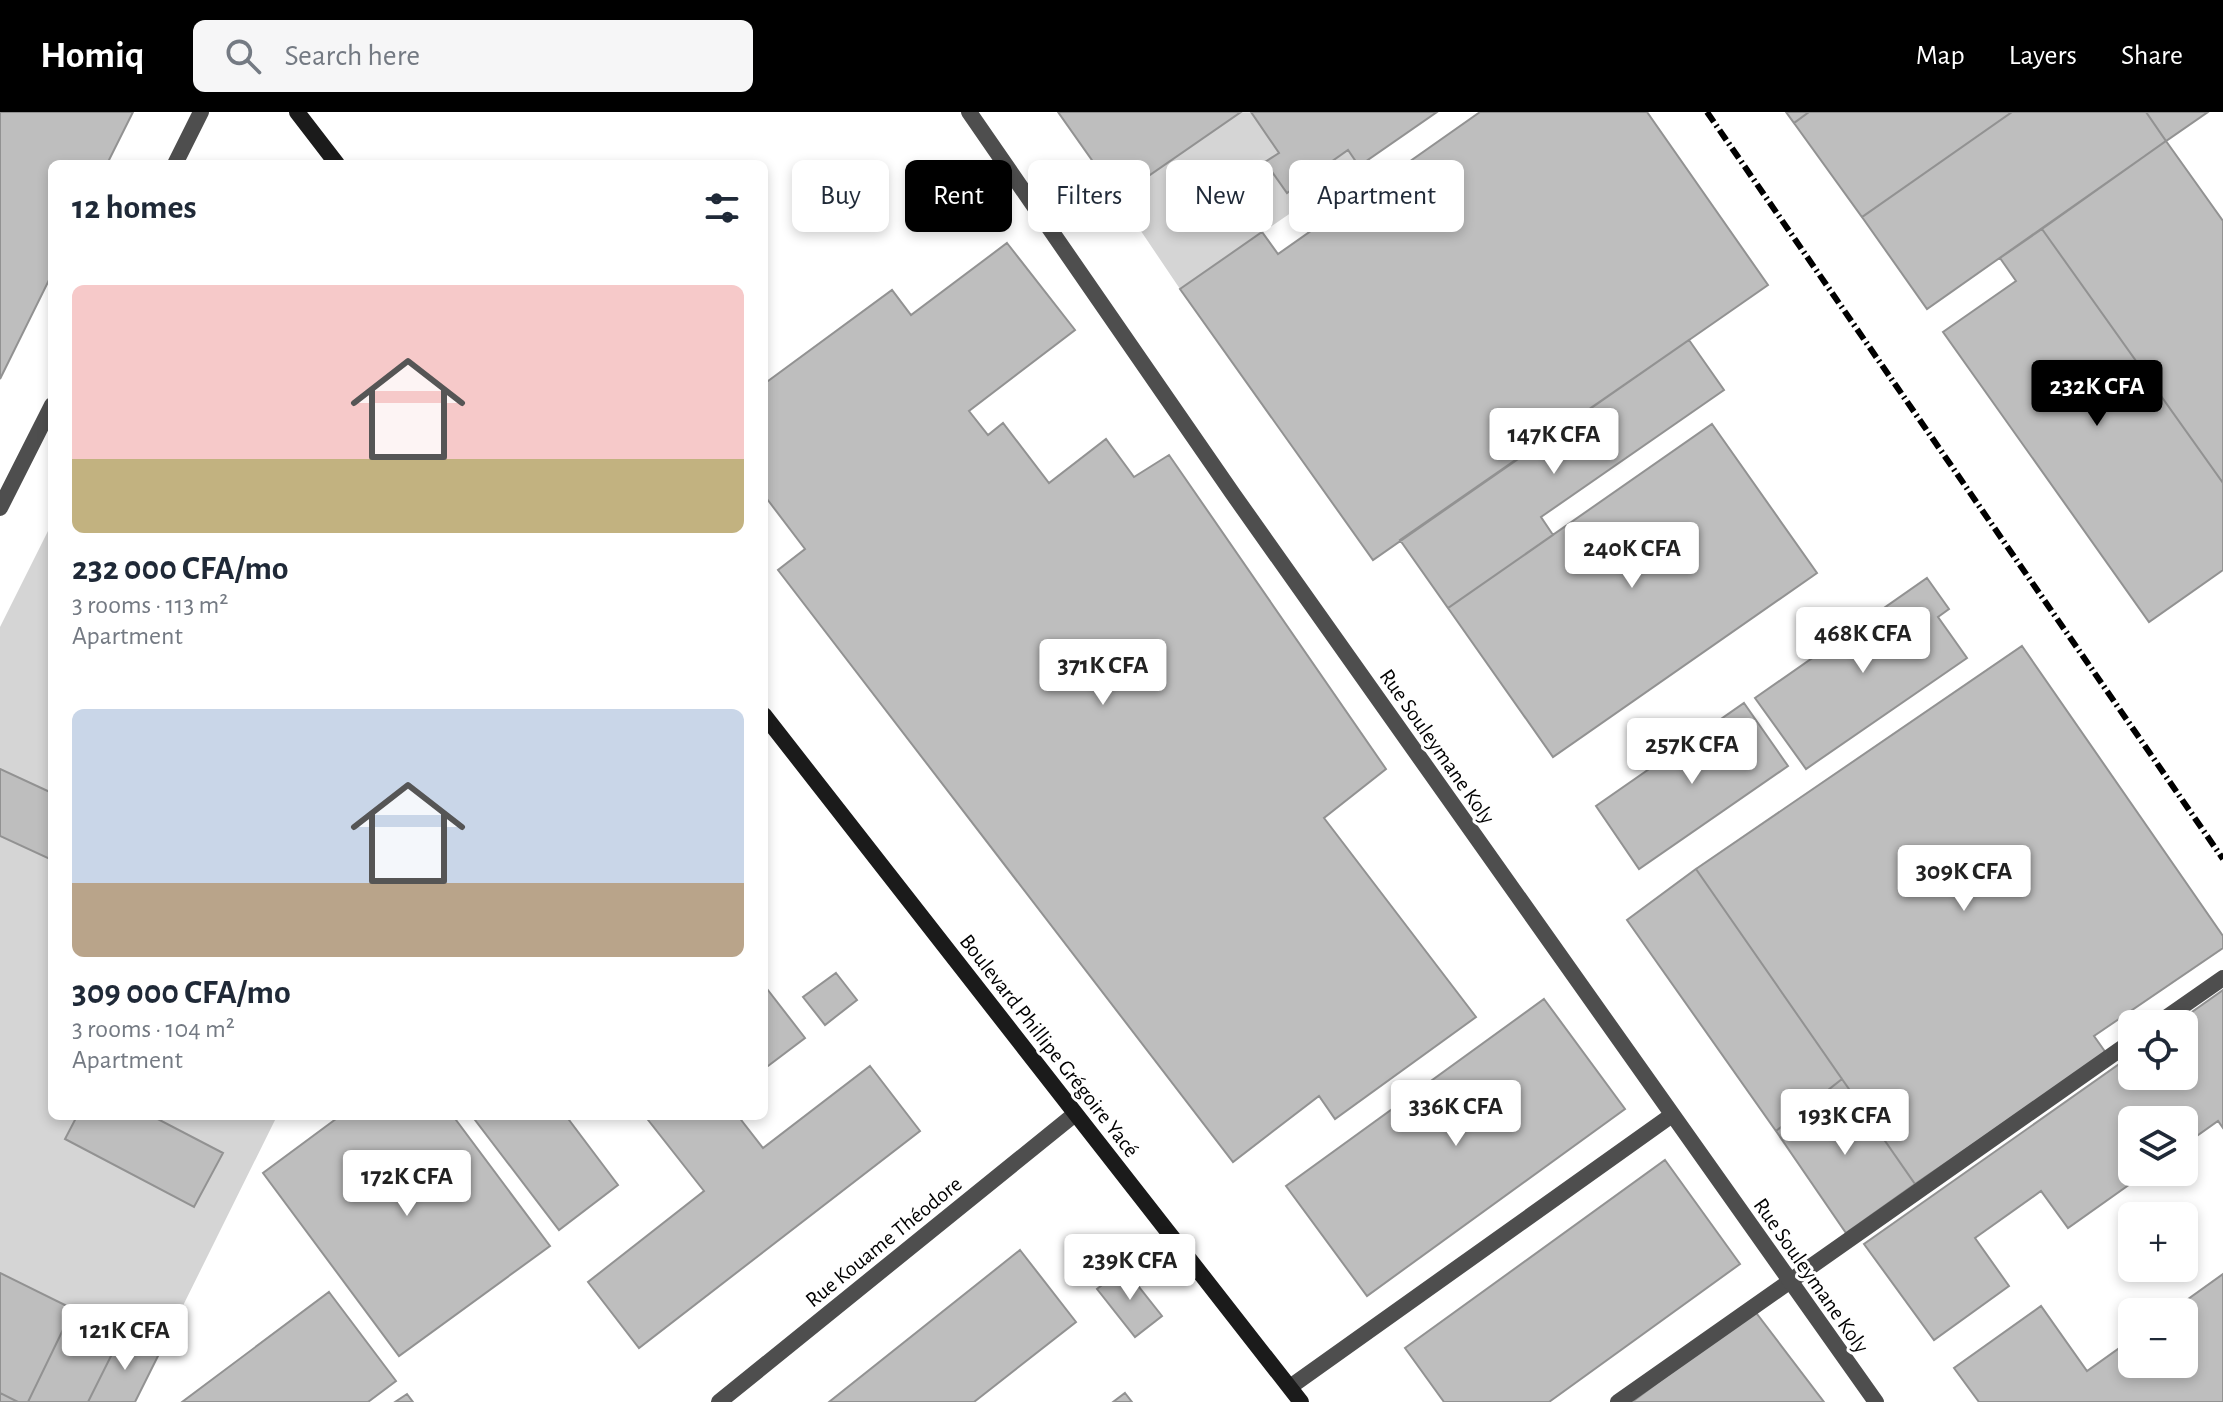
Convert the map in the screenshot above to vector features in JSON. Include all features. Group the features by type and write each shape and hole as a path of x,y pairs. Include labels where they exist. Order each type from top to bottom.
{"main road":[{"path":"297,112 334,160"},
{"name":"Boulevard Phillipe Grégoire Yacé","path":"768,720 1301,1402"}],"street":[{"path":"177,160 201,112"},
{"name":"Rue Souleymane Koly","path":"969,112 1233,494 1876,1402"},
{"path":"0,508 48,413"},
{"path":"2177,1010 2223,978"},
{"path":"1618,1402 2118,1051"},
{"name":"Rue Kouame Théodore","path":"719,1402 1075,1114"},
{"path":"1290,1387 1672,1115"}],"shaded area":[{"path":"1241,112 1251,112 1279,153 1269,160 1172,160"},
{"path":"1348,150 1355,160 1334,160"},
{"path":"1166,164 1166,232 1263,232 1180,289 1142,232 1150,232 1150,175"},
{"path":"1273,174 1287,193 1289,192 1289,214 1273,225"},
{"path":"48,531 48,1120 275,1120 160,1352 0,1273 0,627"}],"building":[{"path":"0,112 133,112 109,160 48,160 48,282 0,379"},
{"path":"1058,112 1241,112 1172,160 1166,160 1166,164 1150,175 1150,160 1092,160"},
{"path":"1251,112 1437,112 1368,160 1355,160 1348,150 1334,160 1289,160 1287,193 1273,173 1273,160 1268,160 1279,153"},
{"path":"1480,112 1647,112 1768,285 1373,560 1180,289 1262,232 1278,254 1309,232 1464,232 1464,160 1412,160"},
{"path":"1786,112 1809,112 1794,123"},
{"path":"1809,112 2012,112 1862,217 1794,123"},
{"path":"2012,112 2146,112 2166,141 1927,309 1862,217"},
{"path":"2146,112 2208,112 2166,141"},
{"path":"2166,141 2223,221 2223,483 2042,229"},
{"path":"2042,229 2223,483 2223,570 2149,622 1943,332 2016,281 2000,258"},
{"path":"1007,243 1075,330 969,411 988,435 1003,423 1049,483 1106,439 1134,477 1169,455 1386,769 1324,818 1476,1017 1335,1119 1319,1096 1233,1162 778,570 805,549 768,500 768,381 892,290 911,315"},
{"path":"1689,340 1724,390 1541,517 1553,535 1448,608 1400,540"},
{"path":"1712,424 1817,573 1553,757 1448,608"},
{"path":"1927,578 1949,609 1938,617 1967,658 1806,769 1755,698"},
{"path":"2022,646 2223,936 2223,948 2132,1010 2118,1010 2118,1020 2094,1036 2106,1053 1915,1184 1696,869"},
{"path":"1744,703 1788,766 1639,869 1596,806"},
{"path":"0,769 48,791 48,858 0,836"},
{"path":"1696,869 1842,1079 1776,1131 1627,920"},
{"path":"836,973 857,1000 825,1025 803,997"},
{"path":"768,990 805,1038 768,1066"},
{"path":"2223,990 2223,1128 2218,1121 2198,1135 2198,1106 2118,1106 2118,1186 2127,1186 2068,1228 2041,1191 1975,1238 2009,1286 1934,1340 1864,1244 2118,1065 2118,1090 2198,1090 2198,1010 2195,1010"},
{"path":"1544,999 1625,1109 1367,1296 1286,1186"},
{"path":"870,1066 920,1131 639,1348 588,1282 704,1191 648,1120 741,1120 763,1148"},
{"path":"1842,1079 1915,1184 1846,1233 1776,1131"},
{"path":"75,1120 160,1120 223,1153 194,1207 65,1139"},
{"path":"335,1120 456,1120 550,1246 399,1356 263,1173"},
{"path":"475,1120 569,1120 618,1185 559,1230"},
{"path":"1665,1160 1740,1264 1549,1402 1444,1402 1405,1348"},
{"path":"1020,1250 1076,1322 974,1402 829,1402"},
{"path":"1124,1268 1162,1316 1135,1337 1097,1289"},
{"path":"0,1273 73,1309 28,1402 18,1402 0,1393"},
{"path":"2223,1274 2223,1402 1979,1402 1954,1368 2041,1306 2087,1371 2118,1349 2118,1378 2198,1378 2198,1298 2190,1298"},
{"path":"329,1292 396,1381 368,1402 182,1402"},
{"path":"73,1309 122,1334 88,1402 28,1402"},
{"path":"1754,1310 1824,1402 1632,1402"},
{"path":"122,1334 160,1352 135,1402 88,1402"},
{"path":"0,1393 18,1402 0,1402"},
{"path":"1125,1393 1132,1402 1113,1402"},
{"path":"407,1394 413,1402 395,1402"}],"railway":[{"path":"1707,112 2223,859"}]}
